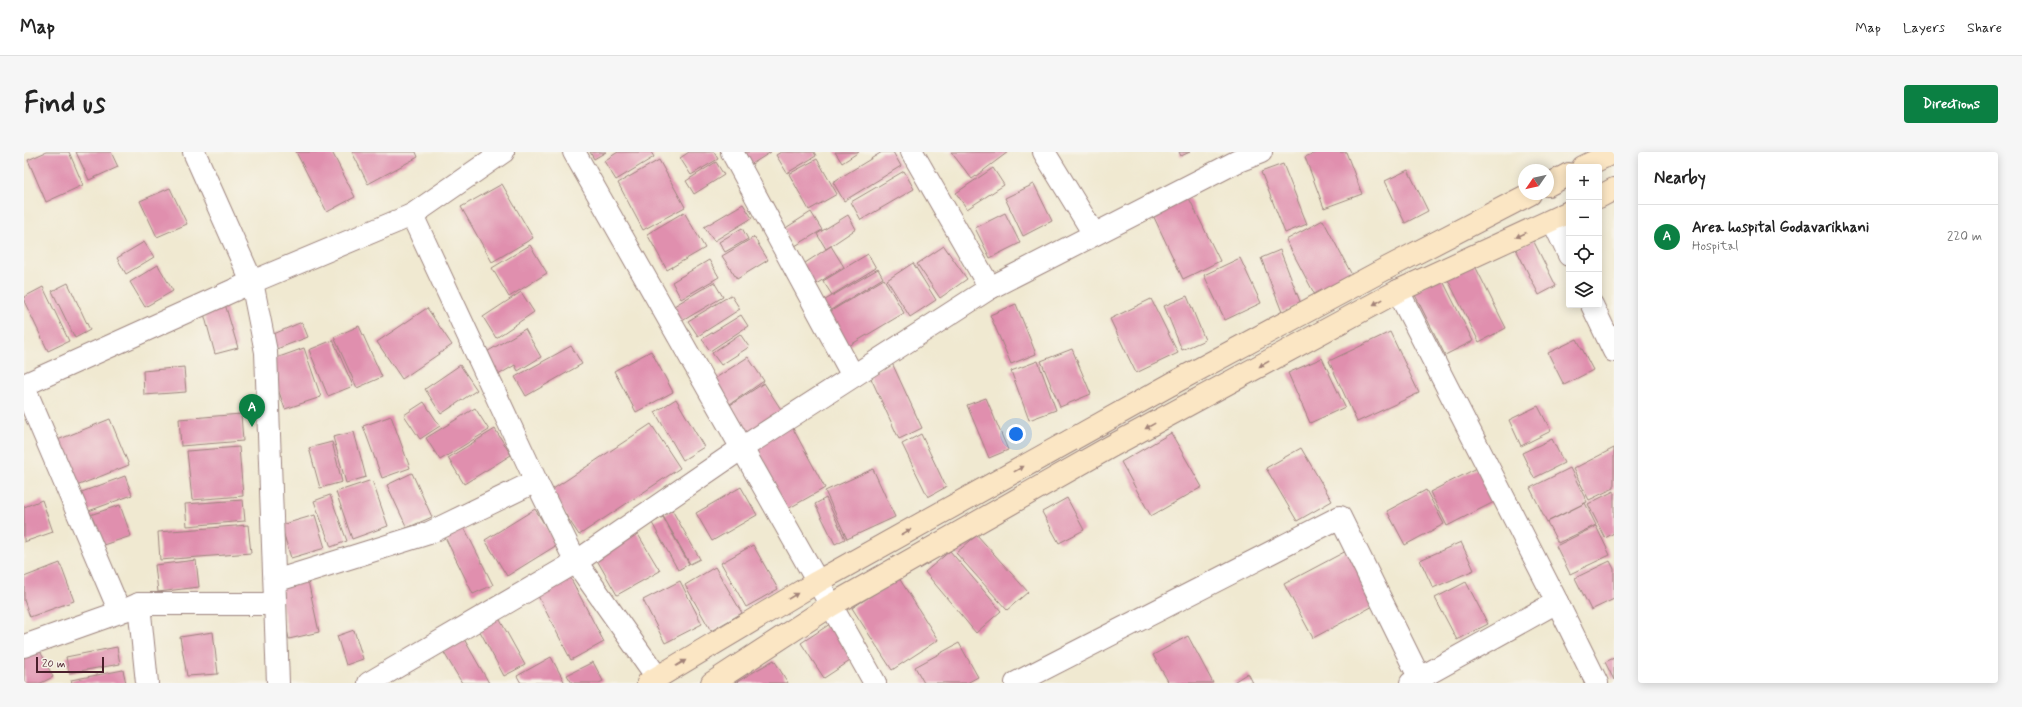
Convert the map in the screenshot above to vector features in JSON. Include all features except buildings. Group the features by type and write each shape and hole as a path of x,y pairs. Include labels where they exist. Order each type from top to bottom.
{"main road":[{"path":"1590,164 1614,152"},
{"path":"1554,182 1566,176"},
{"path":"1602,195 1614,189"},
{"path":"652,680 817,582 1177,381 1387,268 1518,200"},
{"path":"712,683 830,606 1110,447 1398,291 1561,216"}],"street":[{"path":"194,152 252,282 266,352 278,683"},
{"path":"147,683 130,608 24,386 252,282 412,215 503,152"},
{"path":"574,152 875,683"},
{"path":"732,152 853,376"},
{"path":"912,152 990,288"},
{"path":"1044,152 1094,234"},
{"path":"369,683 576,562 742,448 990,288 1094,234 1236,157 1261,152"},
{"path":"412,215 536,481 576,562 652,680"},
{"path":"1561,216 1566,240"},
{"path":"1398,291 1597,683"},
{"path":"1593,308 1614,351"},
{"path":"275,581 429,533 536,481"},
{"path":"1016,683 1340,517 1418,681 1557,602"},
{"path":"24,646 130,608 275,604"}],"place":[{"name":"Area hospital Godavarikhani","path":"252,427"}]}
